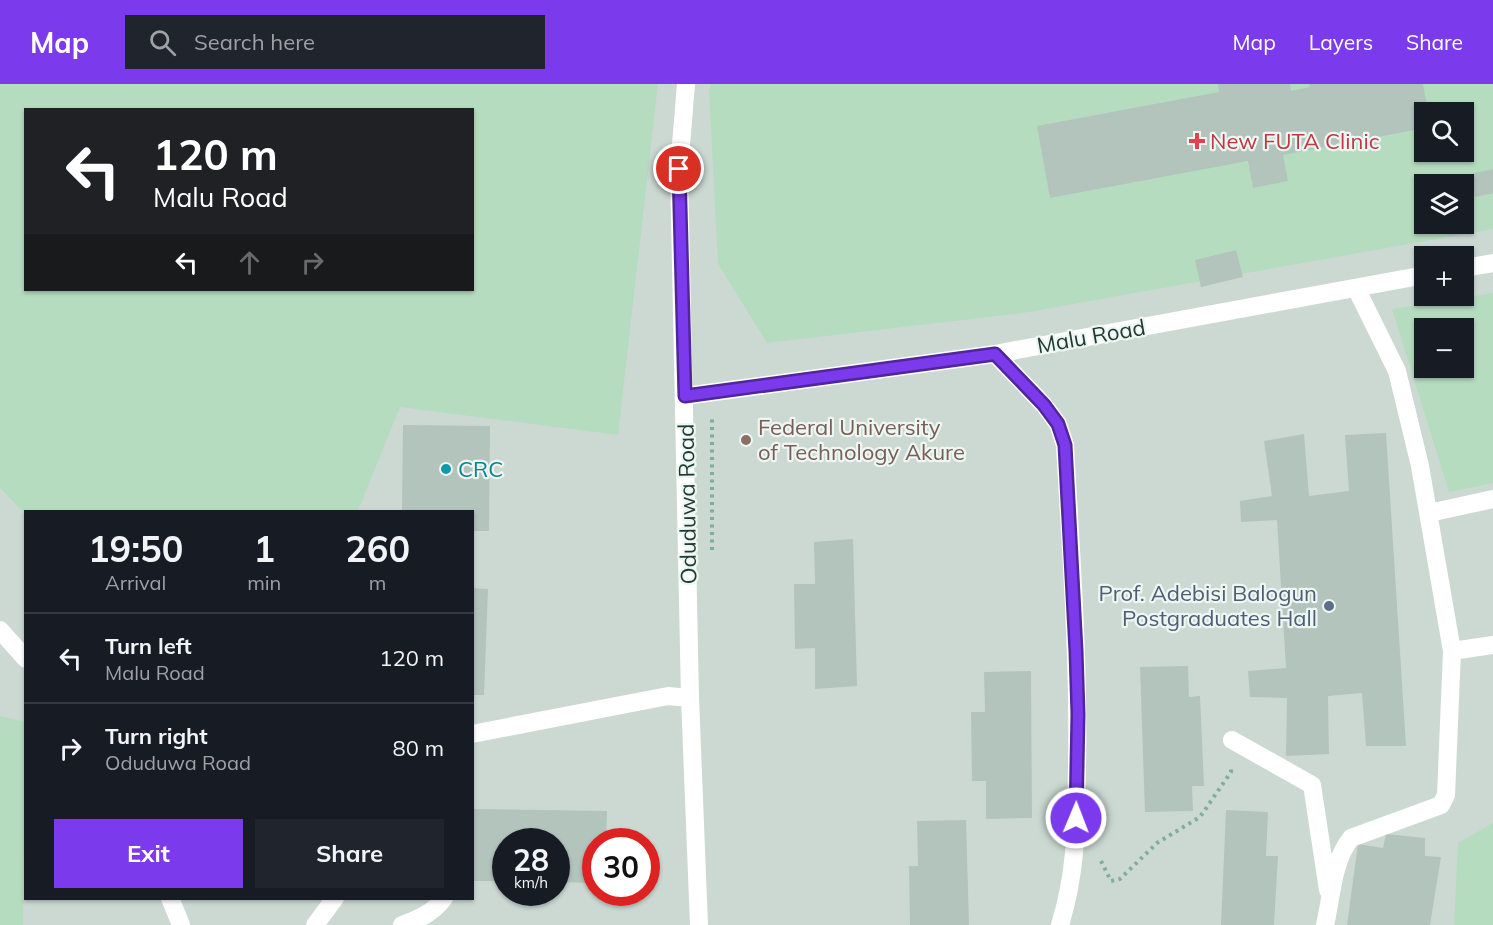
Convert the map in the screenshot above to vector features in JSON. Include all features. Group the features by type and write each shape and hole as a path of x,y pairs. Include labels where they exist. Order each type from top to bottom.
{"street":[{"name":"Oduduwa Road","path":"686,84 679,169 690,698 699,925"},
{"path":"1474,266 1493,263"},
{"name":"Malu Road","path":"685,396 995,354 1414,277"},
{"path":"1325,925 1338,861 1342,850 1351,838 1441,805 1446,795 1452,651 1429,513 1397,371 1356,288"},
{"path":"995,354 1044,405 1058,424 1065,445 1076,630 1078,714 1075,860 1068,900 1060,925"},
{"path":"1429,513 1493,499"},
{"path":"0,630 24,658"},
{"path":"1452,651 1493,645"},
{"path":"474,734 668,696 690,698"},
{"path":"1232,740 1312,784 1330,904"},
{"path":"171,900 181,925"},
{"path":"315,925 334,900"},
{"path":"402,925 418,920 435,910 442,900"}],"path":[{"path":"1101,861 1111,881 1120,879 1157,843 1200,817 1231,772 1232,740"}],"shaded area":[{"name":"Federal University of Technology Akure","path":"0,84 1493,84 1493,925 0,925"}],"green space":[{"path":"0,84 658,84 618,435 400,407 358,510 24,510 24,513 0,488"},
{"path":"711,84 1493,84 1493,229 1474,232 1474,174 1414,174 1414,234 1465,234 1023,313 767,343 718,264 709,91"},
{"path":"1493,293 1493,483 1449,492 1392,309 1414,306 1474,306 1474,296"},
{"path":"0,716 24,722 24,824 23,925 0,925"},
{"path":"1493,823 1493,925 1454,925 1458,843"}],"building":[{"name":"New FUTA Clinic","path":"1218,84 1290,84 1291,91 1310,87 1309,84 1423,84 1426,102 1414,102 1414,130 1283,155 1288,181 1253,188 1248,161 1050,198 1037,126 1219,92"},
{"path":"1493,169 1493,193 1475,197 1474,174 1470,174"},
{"path":"1236,250 1243,277 1201,287 1195,260"},
{"name":"CRC","path":"403,425 490,426 489,531 474,531 474,510 402,510"},
{"path":"1386,433 1406,746 1366,746 1362,693 1328,696 1329,754 1286,756 1287,698 1250,697 1248,671 1286,668 1277,520 1241,522 1240,501 1272,496 1264,441 1304,434 1309,496 1349,491 1345,435"},
{"path":"853,539 857,686 815,689 815,648 795,649 794,584 815,584 814,542"},
{"path":"474,588 488,589 484,695 474,695"},
{"path":"1188,666 1189,697 1200,696 1204,786 1192,786 1193,811 1145,812 1140,667"},
{"path":"1031,671 1032,818 986,819 986,781 972,781 971,712 985,712 984,672"},
{"path":"474,809 607,811 606,828 582,828 582,883 570,882 570,828 492,828 492,881 474,881"},
{"path":"1226,810 1268,812 1266,856 1278,856 1274,925 1221,925"},
{"path":"966,820 969,925 910,925 909,866 918,866 917,821"},
{"path":"1386,834 1425,838 1425,856 1441,857 1430,925 1347,925 1358,844 1383,848"}],"place":[{"name":"New FUTA Clinic","path":"1197,141"},
{"name":"Federal University of Technology Akure","path":"746,440"},
{"name":"CRC","path":"446,469"},
{"name":"Prof. Adebisi Balogun Postgraduates Hall","path":"1329,606"}],"route":[{"path":"679,169 685,396 995,354 1044,405 1058,424 1065,445 1076,630 1078,714 1076,818"}]}
